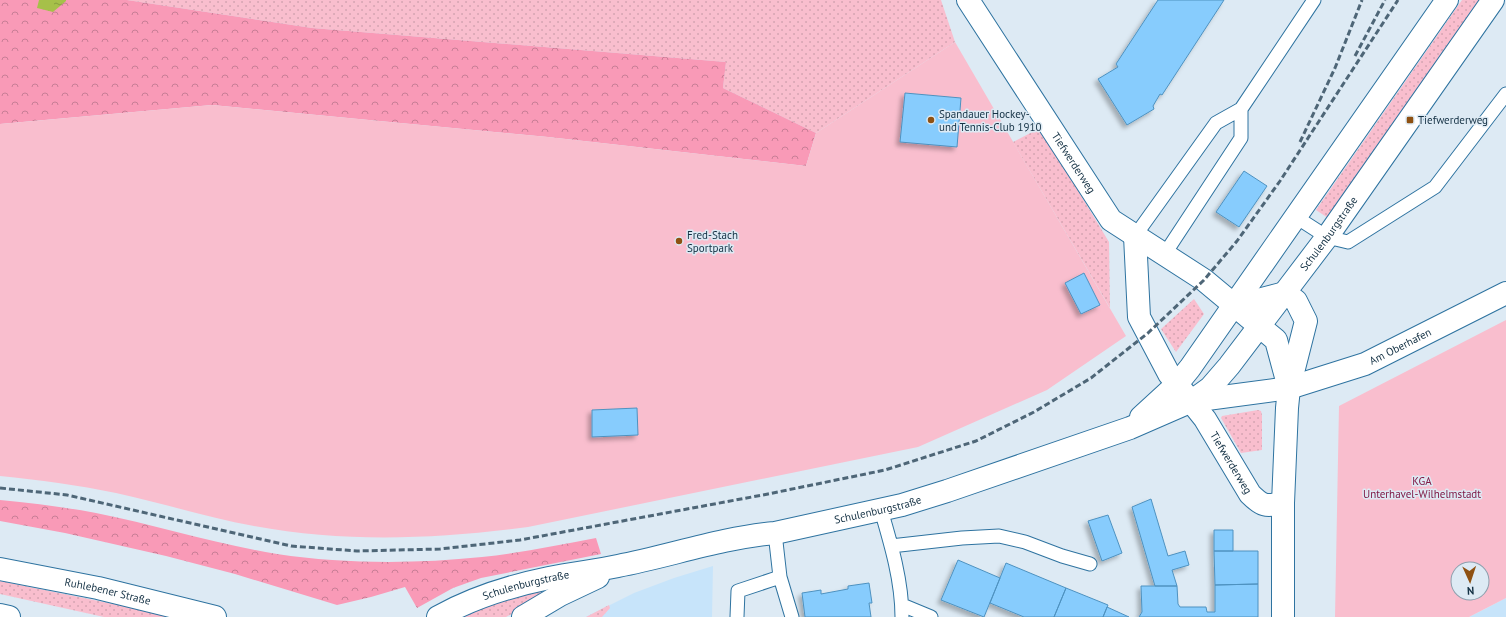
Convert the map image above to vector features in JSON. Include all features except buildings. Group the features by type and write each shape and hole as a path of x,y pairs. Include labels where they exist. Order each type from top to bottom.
{"street":[{"name":"Tiefwerderweg","path":"968,0 1111,220 1204,280 1276,340 1289,388"},
{"name":"Schulenburgstraße","path":"1130,428 1177,384 1190,368 1235,306 1447,0"},
{"name":"Schulenburgstraße","path":"438,617 460,604 487,594 549,578 618,566 747,537 775,533 881,510 947,491 1130,428 1192,401 1210,388 1230,366 1328,237 1493,0"},
{"name":"Tiefwerderweg","path":"1135,236 1139,316 1169,374 1205,419 1250,494 1259,503 1265,505 1269,506 1283,503"},
{"name":"Tiefwerderweg","path":"1283,617 1283,503 1289,388 1306,321 1296,301 1285,293"},
{"path":"1235,306 1285,293"},
{"name":"Am Oberhafen","path":"1289,388 1365,364 1506,293"},
{"path":"1192,401 1289,388"},
{"name":"Schulenburgstraße","path":"523,617 560,595 618,566"},
{"name":"Ruhlebener Straße","path":"0,569 98,588 215,617"},
{"path":"0,615 9,617"}],"lane":[{"path":"1135,236 1216,124 1241,108 1314,0"},
{"path":"1296,217 1328,237 1348,242 1435,187 1506,94"},
{"path":"1164,255 1241,138 1241,108"},
{"path":"881,510 891,546 902,597 902,611 931,617"},
{"path":"775,533 780,577 792,617"},
{"path":"891,546 962,538 999,536 1025,542 1062,556 1090,564"},
{"path":"737,617 738,591 780,577"}],"shaded area":[{"path":"713,566 712,617 586,617 634,593 674,578"},
{"path":"1506,598 1506,617 1469,617 1487,608"}],"green space":[{"path":"0,0 127,0 312,28 726,62 723,88 816,133 806,166 548,137 212,105 0,124"},
{"path":"127,0 941,0 955,42 816,133 723,88 726,62 312,28"},
{"path":"1462,0 1482,0 1328,218 1316,210"},
{"name":"Fred-Stach Sportpark","path":"955,42 1126,336 1047,390 918,447 528,527 459,534 357,537 289,531 237,523 102,490 0,476 0,124 212,105 548,137 806,166 816,133"},
{"path":"1040,128 1109,242 1110,308 1013,142"},
{"path":"1194,299 1204,314 1176,352 1161,329"},
{"name":"KGA Unterhavel-Wilhelmstadt","path":"1506,320 1506,598 1469,617 1335,617 1339,406"},
{"path":"1258,410 1261,411 1262,415 1262,450 1241,453 1221,418 1222,416"},
{"path":"0,500 48,505 96,513 254,550 328,560 405,562 482,557 539,549 596,538 601,554 481,578 453,588 417,608 405,587 337,605 235,574 166,556 65,533 0,521"},
{"path":"0,581 123,606 168,617 104,617 0,594"},
{"path":"542,590 542,597 506,617 464,617 496,602"},
{"path":"609,605 610,608 602,617 586,617"}],"water":[{"path":"39,0 66,1 53,12 37,8"}],"railway":[{"path":"1300,142 1335,68 1362,0"},
{"path":"1355,56 1385,0"},
{"path":"0,488 67,495 291,546 357,551 440,549 520,540 768,494 885,470 976,441 1034,412 1091,378 1148,333 1204,280 1237,241 1280,181 1398,0"}],"place":[{"name":"Spandauer Hockey- und Tennis-Club 1910","path":"931,120"},
{"name":"Tiefwerderweg","path":"1410,120"},
{"name":"Fred-Stach Sportpark","path":"679,241"}]}
